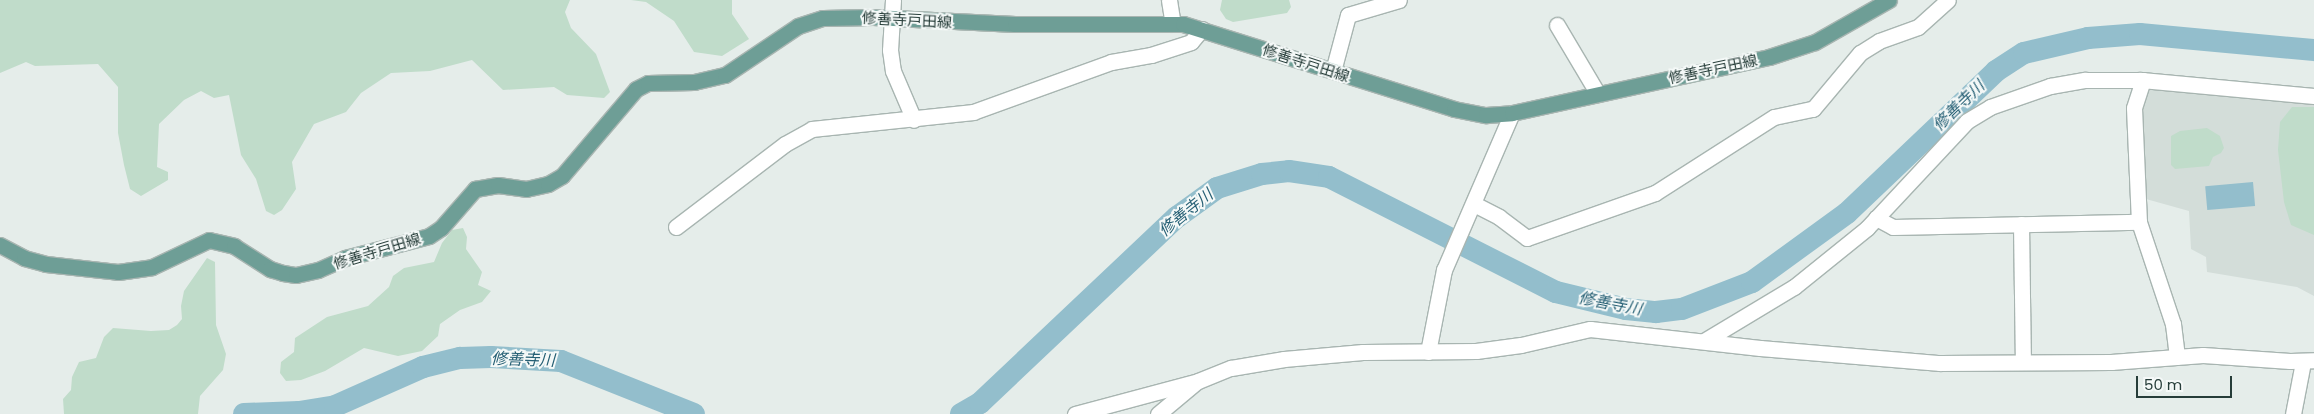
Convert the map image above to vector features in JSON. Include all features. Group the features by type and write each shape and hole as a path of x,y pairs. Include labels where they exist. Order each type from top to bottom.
{"main road":[{"name":"修善寺戸田線","path":"0,245 24,258 46,264 118,272 152,267 209,240 234,246 270,269 283,273 296,275 318,270 345,258 429,236 441,228 475,189 498,185 536,188 562,176 627,97 648,83 694,82 724,75 798,26 812,21 847,16 1006,24 1173,24 1202,29 1470,114 1512,113 1769,58 1815,42 1889,0"}],"street":[{"path":"893,0 890,50 893,71 899,90 914,120"},
{"path":"1169,0 1173,24"},
{"path":"1333,72 1348,15 1399,0"},
{"path":"1471,211 1495,214 1527,238 1655,194 1774,117 1814,109 1860,53 1879,41 1918,27 1948,0"},
{"path":"1557,25 1598,94"},
{"path":"676,227 785,144 812,129 914,120 991,107 1098,66 1191,42 1202,29"},
{"path":"1704,341 1794,287 1876,218 1968,121 1990,107 2050,86 2085,80 2144,80 2314,96"},
{"path":"2144,80 2134,108 2139,222 2173,324 2177,356"},
{"path":"1428,352 1444,270 1512,113"},
{"path":"1876,218 1893,227 2139,222"},
{"path":"2022,224 2023,362"},
{"path":"1075,414 1198,381 1231,368 1284,358 1499,349 1590,329 1881,359 2111,362 2177,356 2229,356 2309,361 2293,414"},
{"path":"1158,414 1198,381"}],"shaded area":[{"path":"2148,88 2314,100 2314,296 2297,287 2207,272 2206,257 2191,249 2189,211 2146,199 2140,111"}],"green space":[{"path":"0,0 570,0 565,12 571,28 596,54 610,92 604,98 567,95 554,87 503,90 472,60 430,71 391,73 361,93 346,112 314,124 292,162 296,189 282,210 274,215 266,211 256,179 241,155 229,95 214,98 201,91 184,100 159,124 157,167 168,172 168,180 141,196 130,189 124,165 118,133 118,87 98,64 35,66 26,62 0,73"},
{"path":"631,0 732,0 732,14 749,39 722,56 694,52 674,21 646,2"},
{"path":"1222,0 1289,0 1291,7 1287,13 1233,22 1226,19 1220,10"},
{"path":"2292,107 2314,107 2314,235 2291,225 2284,202 2278,150 2280,122"},
{"path":"2207,128 2220,136 2224,148 2221,153 2213,157 2209,166 2175,169 2171,165 2171,136 2180,131"},
{"path":"463,228 467,237 466,249 482,272 478,285 491,291 482,302 460,310 440,324 438,336 422,351 398,356 364,348 325,371 301,380 286,381 280,373 281,362 294,352 295,338 327,317 368,306 389,287 393,276 404,268 434,262 442,243 452,230"},
{"path":"207,258 215,262 216,325 226,354 223,370 200,396 198,414 64,414 63,399 71,390 72,377 79,362 96,358 104,337 113,328 151,331 169,330 177,325 182,319 181,306 184,291"}],"water":[{"path":"2253,182 2255,206 2207,210 2205,186"}],"waterway":[{"name":"修善寺川","path":"961,414 980,403 1177,217 1217,188 1262,174 1289,171 1329,177 1556,292 1626,309 1656,312 1682,309 1752,282 1847,213 1996,71 2024,53 2088,38 2140,34 2314,50"},
{"name":"修善寺川","path":"244,414 299,412 335,406 423,367 460,358 491,357 561,361 694,414"}]}
